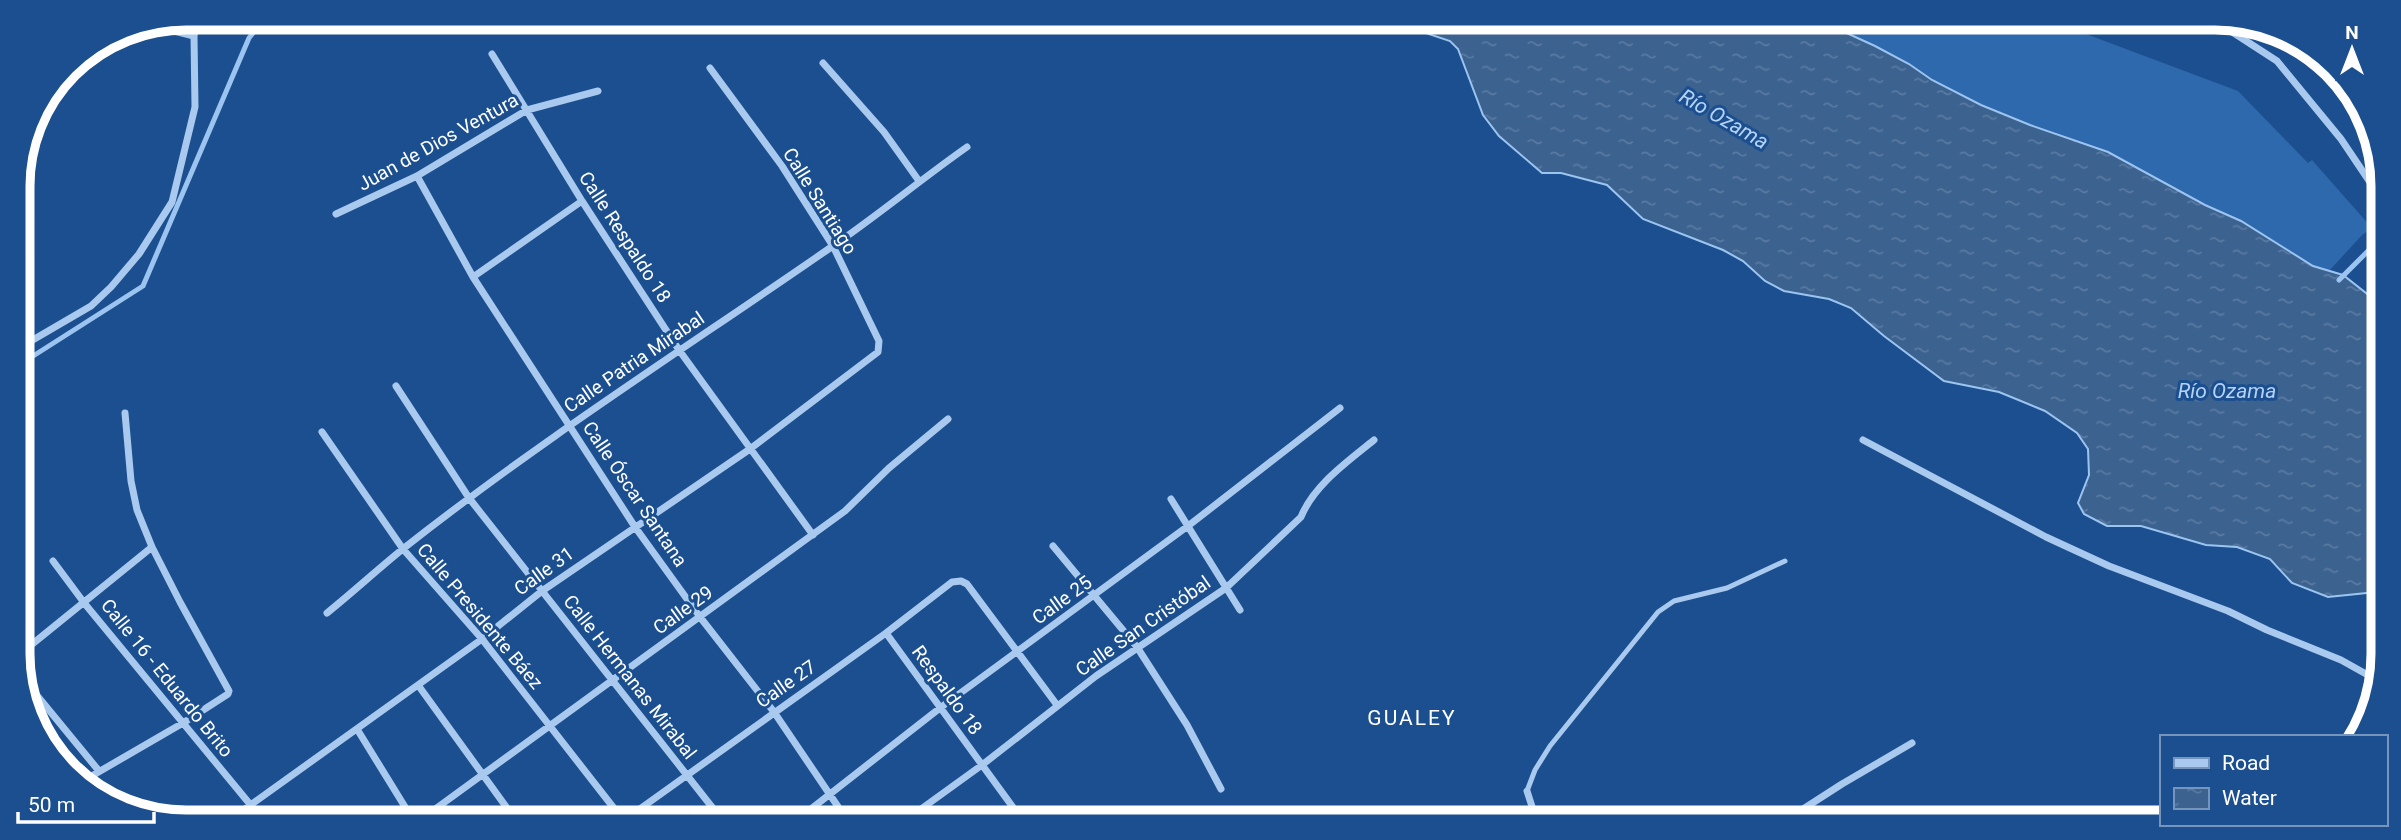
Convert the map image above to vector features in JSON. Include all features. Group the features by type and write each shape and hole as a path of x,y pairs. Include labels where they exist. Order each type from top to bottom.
{"street":[{"path":"30,342 91,306 111,287 139,254 172,202 195,107 195,30"},
{"path":"174,31 194,36"},
{"path":"2230,31 2277,61 2340,139 2371,184"},
{"name":"Calle Respaldo 18","path":"492,54 582,201 679,350 813,535"},
{"path":"824,63 884,132 919,181"},
{"name":"Calle Santiago","path":"710,68 782,166 833,246 879,341 878,352 871,358"},
{"name":"Juan de Dios Ventura","path":"336,214 417,176 527,110 598,92"},
{"name":"Calle Patria Mirabal","path":"327,613 469,498 570,425 833,246 967,147"},
{"name":"Calle Óscar Santana","path":"417,176 474,277 635,527 774,712 840,810"},
{"path":"474,277 582,201"},
{"name":"Calle 31","path":"244,810 482,639 542,590 750,449 871,358"},
{"name":"Calle Hermanas Mirabal","path":"396,386 469,498 714,810"},
{"name":"Calle 25","path":"810,810 940,708 1188,526 1340,408"},
{"path":"90,777 183,723 228,694 229,688 152,547 137,510 125,414"},
{"name":"Calle 29","path":"434,810 845,511 889,468 948,419"},
{"name":"Calle Presidente Báez","path":"322,432 403,549 482,639 615,810"},
{"name":"Calle San Cristóbal","path":"920,810 1137,647 1226,588 1301,517 1305,506 1337,470 1374,440"},
{"path":"1863,440 2046,537 2109,566 2228,611 2340,660 2370,676"},
{"path":"1171,499 1240,610"},
{"path":"1053,546 1137,647 1198,745 1221,789"},
{"path":"30,646 152,547"},
{"name":"Calle 16 - Eduardo Brito","path":"53,561 85,604 254,810"},
{"name":"Calle 27","path":"638,810 886,633 952,582 961,580 967,584 1017,651"},
{"name":"Respaldo 18","path":"886,633 1015,810"},
{"path":"1017,651 1057,705"},
{"path":"418,685 508,810"},
{"path":"35,693 100,771"},
{"path":"357,729 407,810"},
{"path":"1802,810 1912,743"},
{"path":"1527,791 1533,810"}],"lane":[{"path":"1527,791 1535,770 1550,746 1658,612 1674,601 1727,588 1786,561"}],"shaded area":[{"path":"1840,30 2075,30 2238,91 2308,163 2312,160 2371,229 2329,271 2313,266 2241,221 2205,205 2108,152 1981,105 1875,46"}],"water":[{"name":"Río Ozama","path":"1417,30 1840,30 1909,64 1932,80 1981,105 2108,152 2205,205 2241,221 2313,266 2343,275 2371,297 2371,593 2328,597 2292,583 2270,559 2237,547 2206,545 2141,526 2107,526 2084,514 2078,503 2089,475 2088,449 2077,433 2045,411 1999,392 1944,381 1851,308 1829,299 1784,291 1765,281 1743,261 1723,250 1643,219 1607,185 1561,173 1542,173 1499,136 1483,115 1458,49 1450,41"}],"waterway":[{"path":"30,358 143,286 249,38 255,30"},
{"path":"2339,280 2371,248"}],"district":[{"name":"GUALEY","path":"1412,718"}]}
